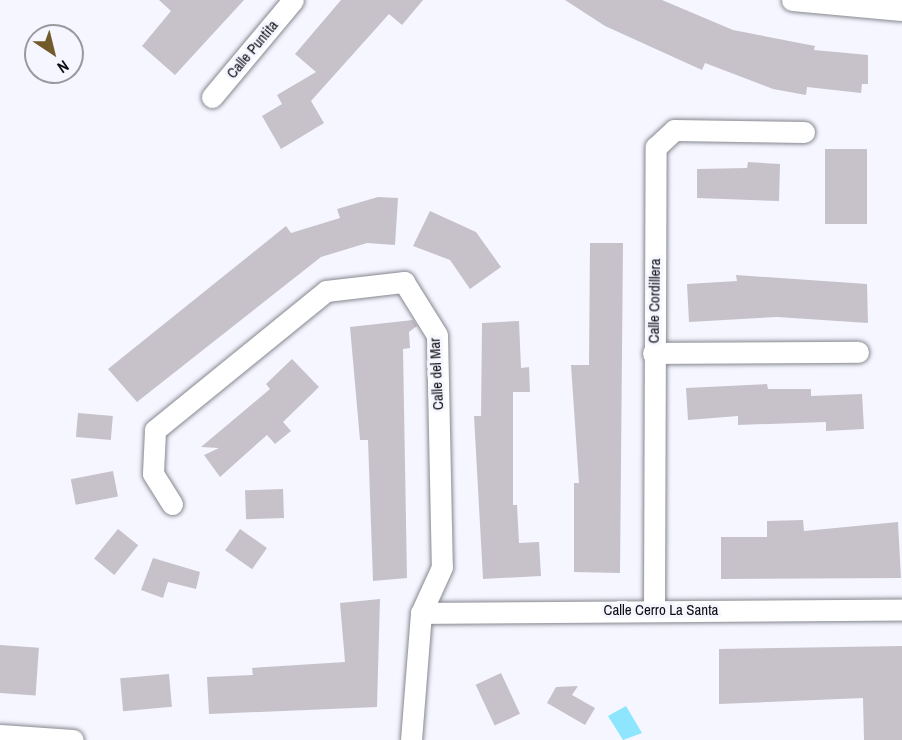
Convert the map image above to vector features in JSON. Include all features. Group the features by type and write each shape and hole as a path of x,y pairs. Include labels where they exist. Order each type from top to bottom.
{"street":[{"name":"Calle Puntita","path":"212,97 293,0"},
{"path":"792,0 902,10"},
{"name":"Calle Cordillera","path":"654,610 653,353 656,147 674,130 804,132"},
{"name":"Calle del Mar","path":"172,504 153,473 154,430 326,291 404,282 437,335 442,567 421,613 411,740"},
{"path":"653,353 858,352"},
{"name":"Calle Cerro La Santa","path":"421,613 902,610"},
{"path":"0,735 73,740"}],"water":[{"path":"626,706 642,733 623,740 608,716"}],"building":[{"path":"159,0 244,0 175,75 142,46 171,11"},
{"path":"341,0 423,0 402,25 389,14 311,101 324,123 281,149 262,116 282,104 277,95 316,72 295,54"},
{"path":"565,0 662,0 733,30 815,46 814,50 868,55 868,84 862,84 861,93 807,87 806,95 773,89 705,63 702,70 605,26"},
{"path":"825,149 867,149 867,224 825,224"},
{"path":"748,162 780,164 779,201 697,198 697,169 747,168"},
{"path":"378,197 398,198 395,245 367,243 321,257 137,402 108,369 286,226 291,233 340,218 337,209"},
{"path":"430,211 476,232 501,267 470,289 450,260 413,246"},
{"path":"590,243 623,243 620,573 574,572 574,483 579,483 571,365 589,365"},
{"path":"736,275 867,284 868,323 777,317 689,322 687,284 737,281"},
{"path":"413,320 417,326 409,332 410,348 403,349 407,578 373,581 368,440 360,440 350,327"},
{"path":"519,321 521,368 529,367 530,392 513,392 513,505 517,505 519,543 539,542 541,576 483,579 474,416 481,416 482,323"},
{"path":"292,359 319,387 283,422 291,431 275,444 267,435 220,477 204,455 219,448 201,447 270,389 266,384"},
{"path":"767,384 768,389 811,389 811,396 862,394 864,429 826,431 826,422 738,425 738,416 688,420 686,388"},
{"path":"78,413 113,416 111,440 76,437"},
{"path":"113,471 118,497 76,505 71,479"},
{"path":"283,489 284,518 246,519 245,490"},
{"path":"803,520 804,531 898,522 901,578 721,579 721,537 767,537 767,521"},
{"path":"118,529 138,545 114,575 94,559"},
{"path":"240,529 267,548 252,569 225,550"},
{"path":"153,558 200,572 196,589 168,582 163,598 141,590"},
{"path":"380,599 377,707 209,714 207,677 253,675 252,668 345,662 340,603"},
{"path":"0,645 39,648 36,696 0,693"},
{"path":"902,646 902,740 864,740 863,698 719,704 719,649"},
{"path":"501,673 520,714 495,726 476,685"},
{"path":"169,674 172,707 123,711 120,678"},
{"path":"578,686 572,695 595,708 585,725 547,703 556,687"}]}
